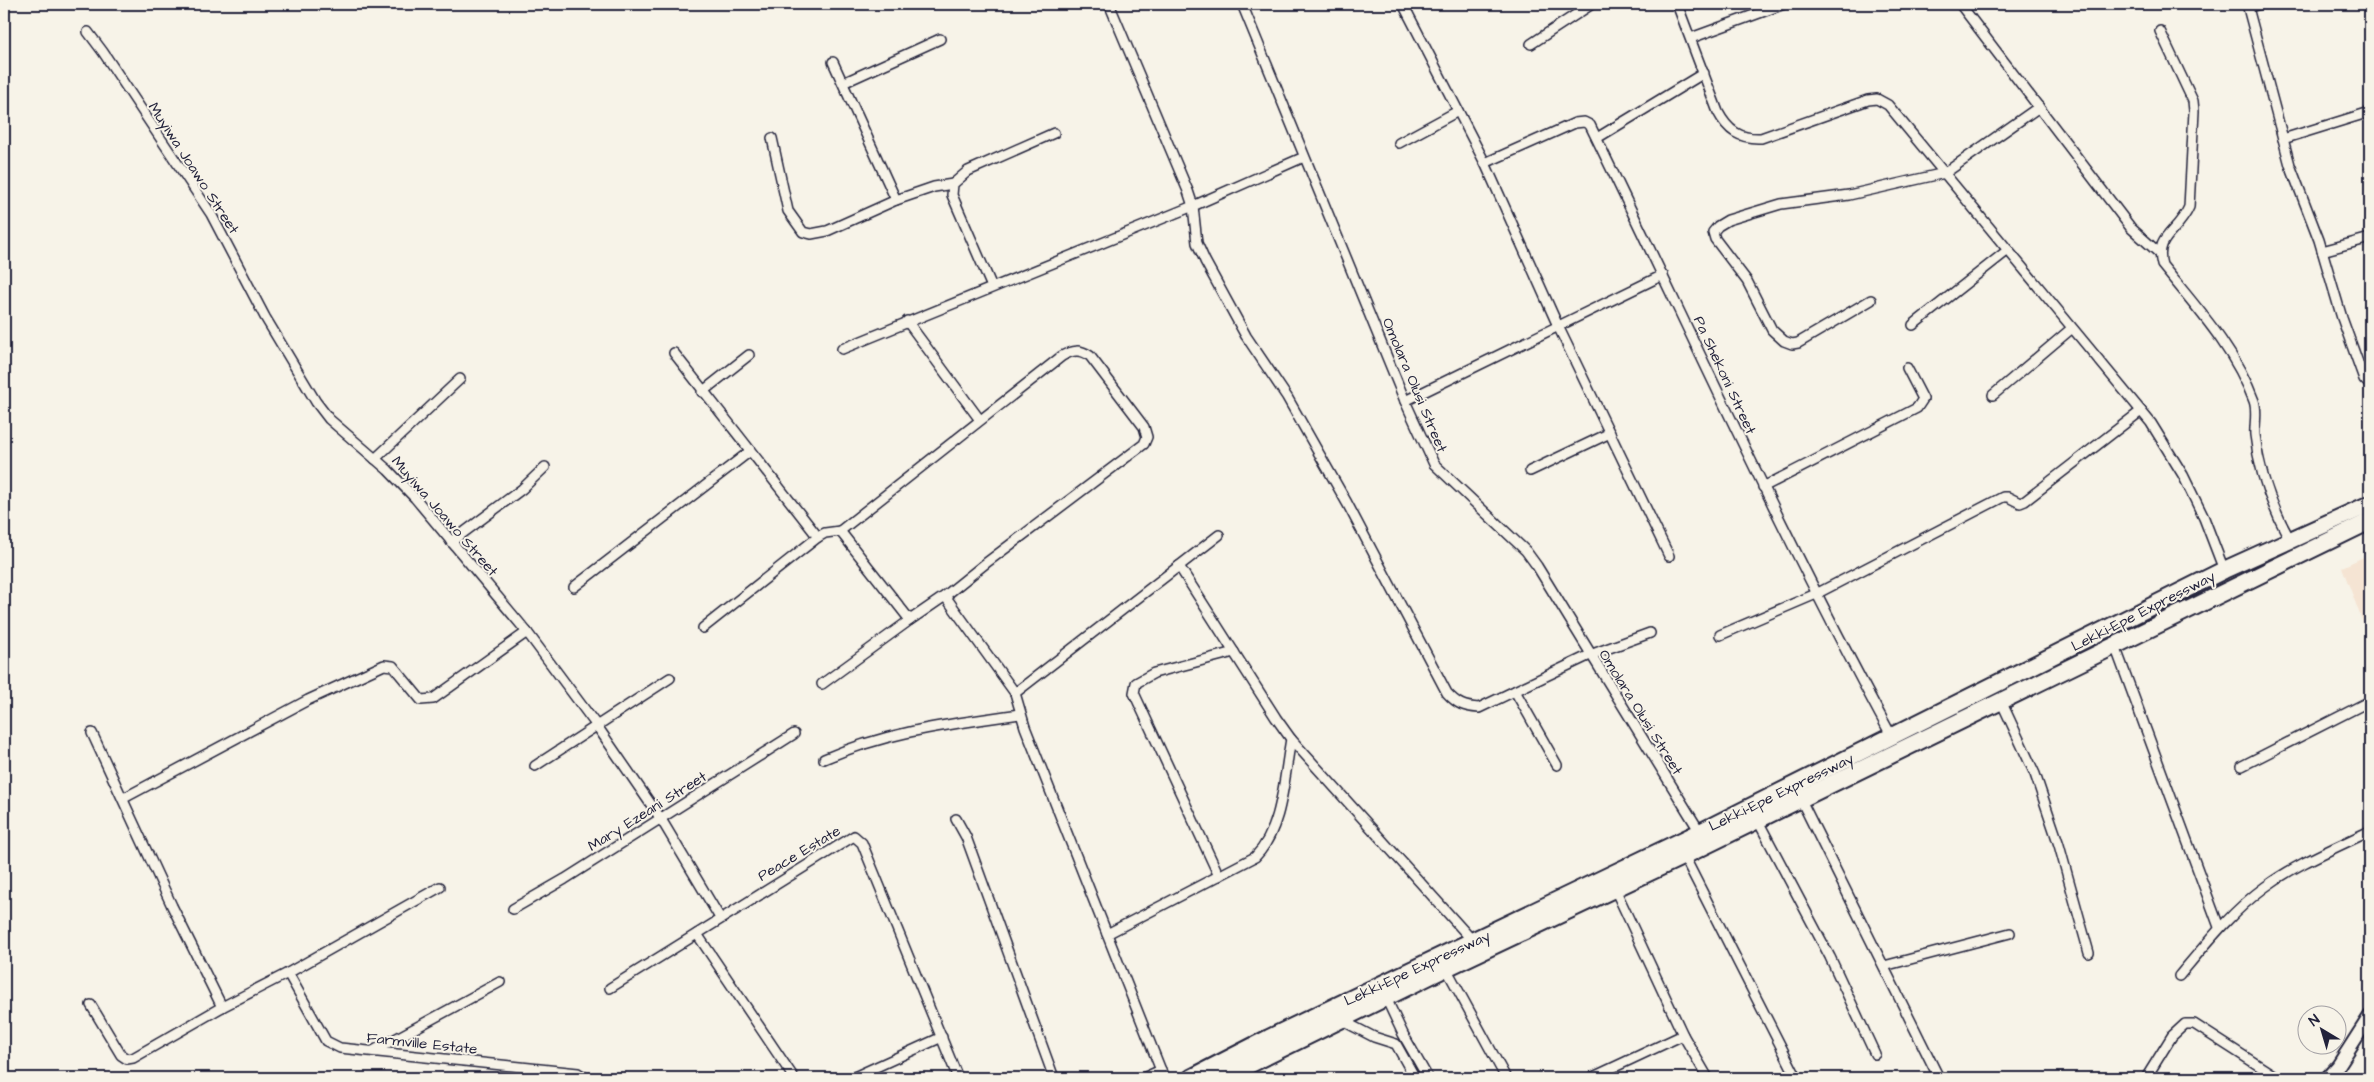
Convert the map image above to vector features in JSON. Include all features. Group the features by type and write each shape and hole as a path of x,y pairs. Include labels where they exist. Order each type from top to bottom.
{"highway":[{"name":"Lekki-Epe Expressway","path":"1191,1078 1472,940 1525,918 1700,832 2224,570 2370,504"},
{"name":"Lekki-Epe Expressway","path":"1222,1078 1446,968 1684,856 2370,521"}],"street":[{"name":"Omolara Olusi Street","path":"1242,4 1405,401 1434,464 1526,551 1700,832"},
{"path":"1403,4 1485,163 1558,326 1669,556"},
{"path":"1531,44 1592,4"},
{"path":"1677,4 1725,124 1737,135 1748,139 1762,138 1868,100 1877,99 1888,105 2071,329 2151,423 2183,475 2204,518 2224,570"},
{"path":"1691,38 1784,4"},
{"path":"1960,4 2131,228 2159,253"},
{"path":"2261,4 2248,5 2290,165 2322,251 2364,379 2370,385"},
{"path":"1110,6 1136,62 1193,206 1197,243 1204,261 1246,336 1287,397 1347,503 1447,693 1456,703 1465,707 1479,708 1590,655 1650,633"},
{"path":"2160,31 2193,102 2194,110 2189,207 2184,220 2160,244 2159,253 2162,265 2223,342 2255,402 2255,434 2261,464 2277,517 2290,540"},
{"name":"Muyiwa Joawo Street","path":"88,32 104,52 211,214 266,317 316,402 329,419 375,459 415,498 527,632 597,726 661,819 720,918"},
{"path":"843,83 940,39"},
{"path":"833,62 896,200"},
{"path":"1597,138 1704,73"},
{"path":"1871,300 1798,343 1792,344 1784,341 1772,330 1747,282 1715,240 1713,232 1718,226 1728,220 1781,204 1849,195 1945,173 2039,107"},
{"path":"1399,144 1458,111"},
{"path":"2283,139 2370,112"},
{"name":"Pa Shekoni Street","path":"1485,163 1575,123 1584,122 1590,125 1763,487 1816,594 1892,737"},
{"path":"772,138 788,211 803,232 811,234 826,231 896,200 953,184 968,171 1054,133"},
{"path":"842,349 1193,206 1304,157"},
{"path":"953,184 952,195 992,287"},
{"path":"2322,251 2370,238"},
{"path":"1913,325 2008,250"},
{"path":"1405,401 1663,275"},
{"path":"907,322 980,420"},
{"path":"1993,395 2071,329"},
{"path":"703,628 818,537 825,533 840,531 1062,356 1072,351 1083,351 1090,356 1138,420 1147,437 1144,444 945,596 822,684"},
{"path":"674,352 702,392 818,537"},
{"path":"702,392 749,355"},
{"path":"1763,487 1916,408 1923,399 1907,368"},
{"path":"375,459 460,379"},
{"path":"1720,635 1816,594 2003,497 2008,497 2020,503 2026,501 2141,411"},
{"path":"1530,471 1610,432"},
{"path":"574,587 749,452"},
{"path":"451,542 522,489 545,467"},
{"path":"840,531 910,620"},
{"path":"1015,693 1219,535"},
{"path":"1179,566 1292,738 1472,940"},
{"path":"945,596 1015,693 1020,714 1162,1074 1143,1078"},
{"path":"124,798 308,700 384,665 393,666 421,700 433,698 527,632"},
{"path":"2116,646 2219,927"},
{"path":"1218,876 1134,693 1136,684 1154,672 1234,652"},
{"path":"535,766 670,678"},
{"path":"1515,691 1557,765"},
{"path":"2001,701 2035,774 2058,845 2089,953"},
{"path":"2242,766 2370,701"},
{"path":"824,759 855,745 893,734 1020,714"},
{"path":"92,733 124,798 172,906 222,1007"},
{"name":"Mary Ezeani Street","path":"513,909 565,879 794,734"},
{"path":"1107,934 1255,857 1265,847 1275,824 1292,738"},
{"path":"1800,798 1939,1078"},
{"path":"956,819 966,837 1054,1078"},
{"path":"1757,819 1830,956 1875,1054"},
{"path":"2180,976 2219,927 2271,883 2291,870 2370,830"},
{"name":"Peace Estate","path":"610,988 854,836 859,838 862,843 958,1078"},
{"path":"1684,856 1797,1078"},
{"path":"91,1005 118,1051 127,1059 133,1058 222,1007 290,976 440,887"},
{"path":"1615,889 1683,1035 1708,1078"},
{"path":"1884,966 2010,933"},
{"path":"697,934 794,1078"},
{"path":"1446,968 1506,1078"},
{"name":"Farmville Estate","path":"290,976 326,1041 340,1048 578,1074 586,1078"},
{"path":"373,1051 500,982"},
{"path":"1386,998 1403,1034 1428,1078"},
{"path":"2327,1078 2338,1066 2370,1016"},
{"path":"1341,1020 1374,1037 1396,1044 1416,1078"},
{"path":"2146,1078 2172,1036 2185,1024 2194,1024 2278,1078"},
{"path":"1591,1078 1683,1035"},
{"path":"852,1078 942,1037"}],"shaded area":[{"path":"2370,554 2370,635 2368,636 2342,567"}]}
